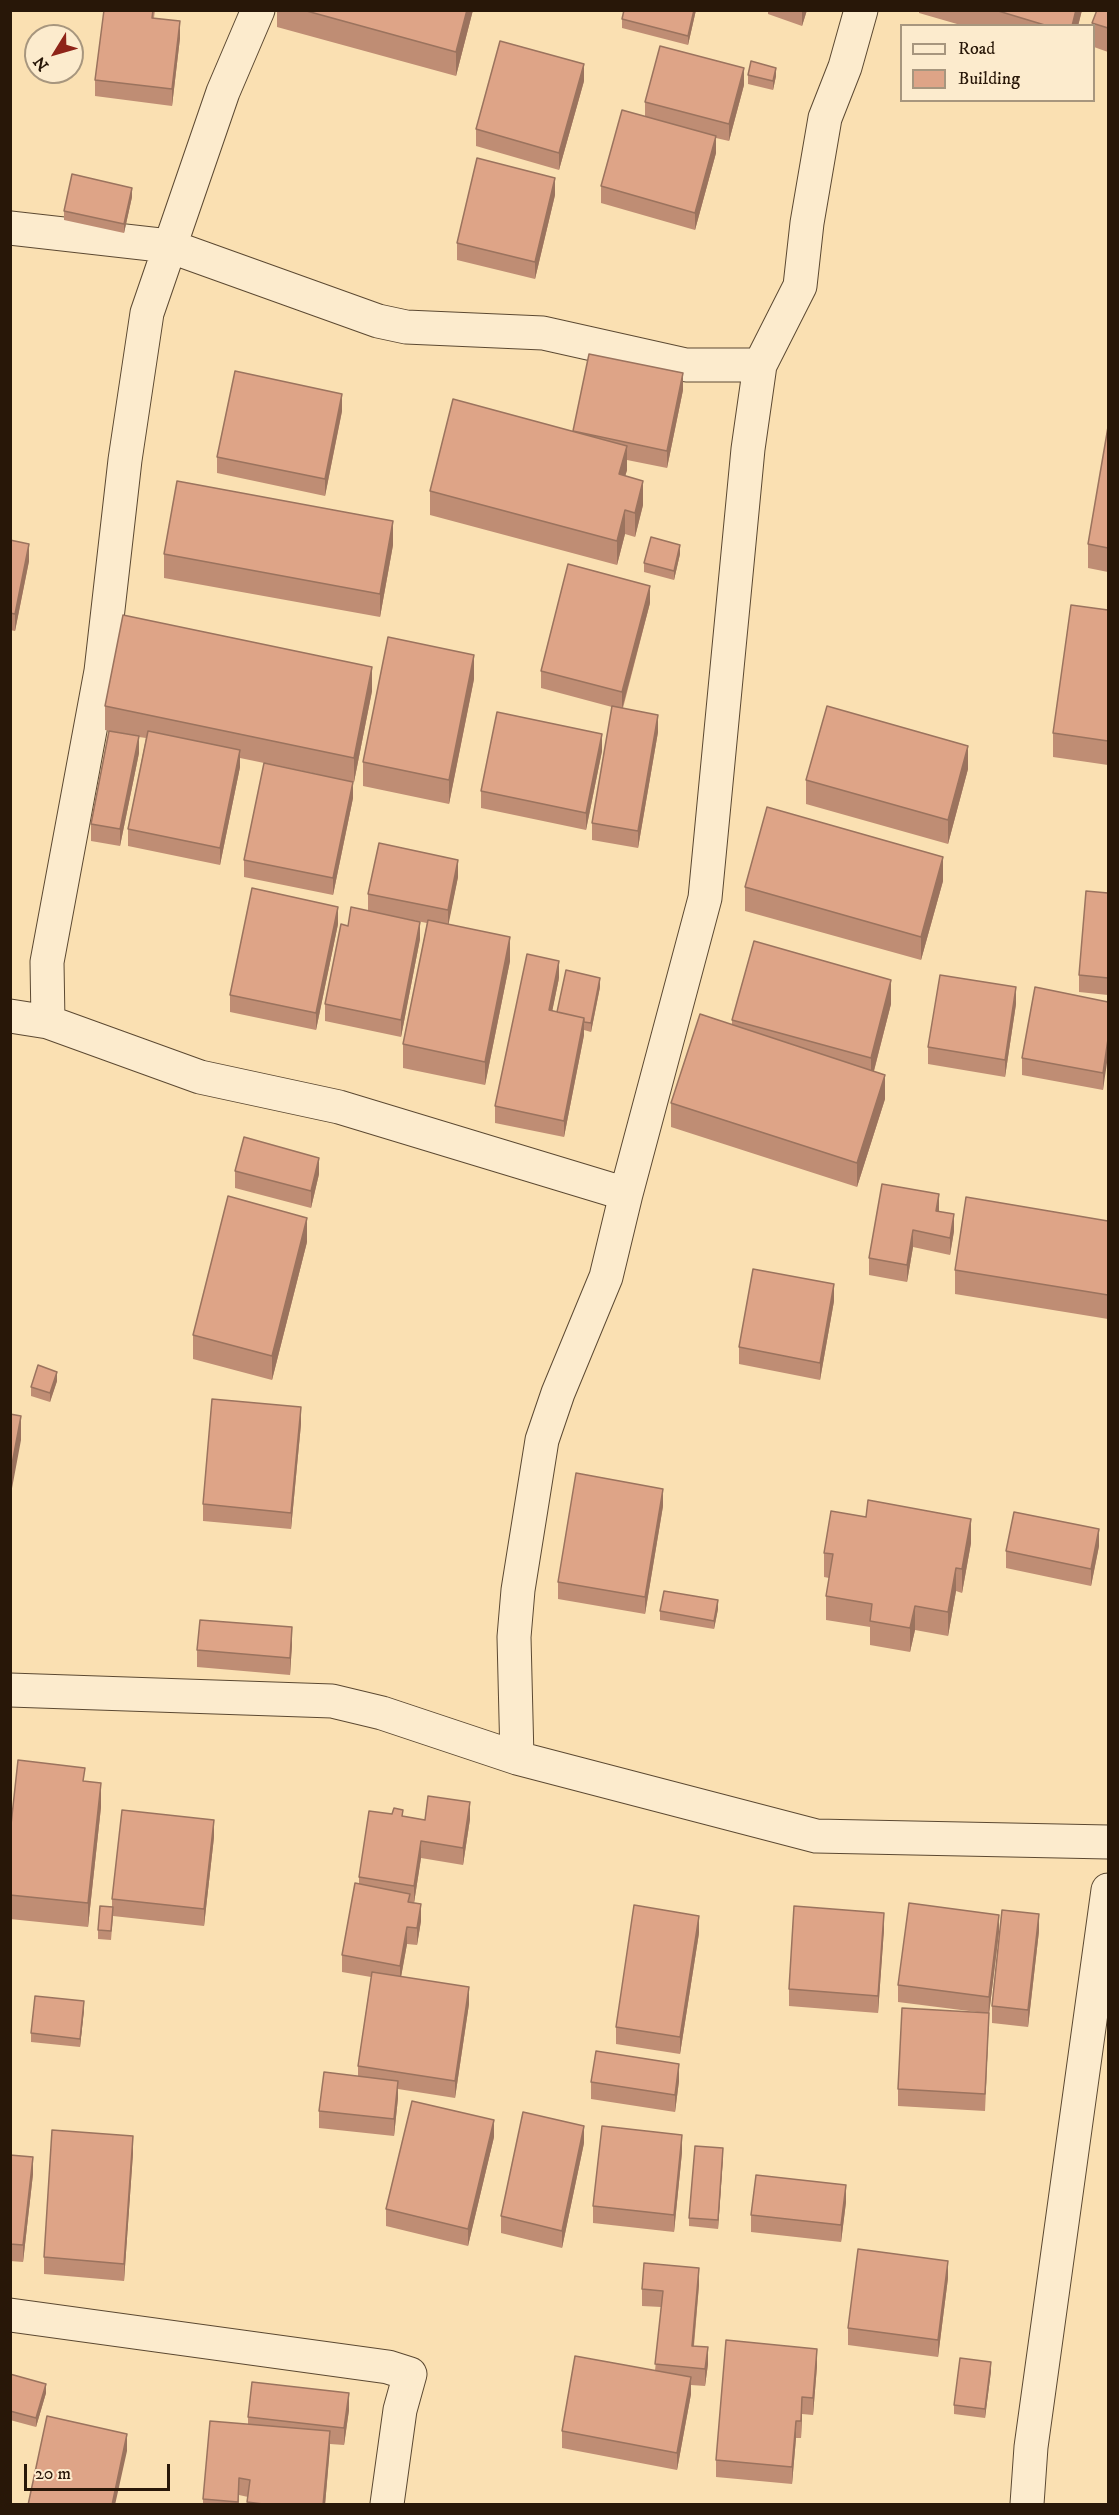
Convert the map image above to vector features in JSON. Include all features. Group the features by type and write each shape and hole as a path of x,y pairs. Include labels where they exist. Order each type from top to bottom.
{"street":[{"path":"48,1022 47,962 101,671 136,377 147,313 224,92 258,10"},
{"path":"517,1758 514,1637 518,1590 542,1440 558,1392 606,1277 705,898 748,449 760,365 800,286 807,223 825,118 845,67 861,10"},
{"path":"10,228 169,246 378,321 406,327 543,333 686,365 760,365"},
{"path":"10,1016 48,1022 200,1077 339,1107 626,1194"},
{"path":"10,1690 332,1701 382,1713 517,1758 816,1836 1108,1842"},
{"path":"1027,2505 1031,2447 1108,1890"},
{"path":"10,2315 388,2367 410,2374 400,2409 387,2505"}],"building":[{"path":"104,10 153,10 152,18 180,21 172,89 95,80"},
{"path":"303,10 467,10 456,52"},
{"path":"624,10 694,10 688,36 622,19"},
{"path":"995,10 1076,10 1072,24 1041,24"},
{"path":"1097,10 1108,10 1108,28 1092,23"},
{"path":"500,41 584,64 559,153 476,129"},
{"path":"660,46 744,68 729,124 645,102"},
{"path":"751,61 776,68 773,81 748,75"},
{"path":"622,110 716,136 695,213 601,186"},
{"path":"477,158 555,178 535,262 457,243"},
{"path":"72,174 132,188 124,224 64,211"},
{"path":"589,354 683,373 667,451 573,431"},
{"path":"235,371 342,394 325,479 217,457"},
{"path":"453,399 627,446 619,474 643,481 635,513 625,510 617,541 430,491"},
{"path":"1108,427 1108,548 1088,544"},
{"path":"177,481 393,521 380,594 164,554"},
{"path":"651,537 680,545 674,571 644,563"},
{"path":"10,540 29,544 15,614 10,613"},
{"path":"568,564 650,586 622,692 541,671"},
{"path":"1071,605 1108,610 1108,741 1053,733"},
{"path":"123,615 372,667 354,758 105,706"},
{"path":"388,637 474,655 449,780 363,762"},
{"path":"612,706 658,715 638,831 592,823"},
{"path":"827,706 968,746 948,820 806,780"},
{"path":"497,712 602,734 586,813 481,791"},
{"path":"109,731 139,736 120,829 91,824"},
{"path":"148,731 240,750 220,848 128,829"},
{"path":"264,763 353,782 333,878 244,860"},
{"path":"767,807 943,857 921,937 745,887"},
{"path":"379,843 458,860 448,910 368,894"},
{"path":"252,888 338,907 316,1013 230,995"},
{"path":"1086,891 1108,893 1108,978 1079,975"},
{"path":"351,907 420,922 401,1020 325,1004 341,924 348,926"},
{"path":"428,920 510,937 485,1062 403,1044"},
{"path":"754,941 891,980 871,1058 732,1020"},
{"path":"527,954 559,961 549,1010 584,1018 564,1121 495,1106"},
{"path":"566,970 600,978 591,1023 584,1022 584,1018 557,1012"},
{"path":"940,975 1016,987 1005,1060 928,1047"},
{"path":"1035,987 1108,1002 1108,1039 1103,1073 1022,1058"},
{"path":"700,1014 885,1075 857,1163 671,1103"},
{"path":"244,1137 319,1158 311,1191 235,1171"},
{"path":"882,1184 939,1194 936,1211 954,1214 950,1238 913,1230 907,1265 869,1258"},
{"path":"228,1196 307,1218 272,1356 193,1335"},
{"path":"966,1197 1108,1221 1108,1295 955,1270"},
{"path":"753,1269 834,1284 820,1363 739,1347"},
{"path":"38,1365 57,1372 50,1393 31,1387"},
{"path":"212,1399 301,1407 291,1513 203,1504"},
{"path":"10,1414 21,1416 10,1475"},
{"path":"576,1473 663,1489 645,1597 558,1582"},
{"path":"868,1500 971,1519 962,1569 956,1568 948,1612 915,1606 910,1628 870,1621 872,1604 826,1596 833,1554 824,1553 831,1511 866,1517"},
{"path":"1014,1512 1099,1529 1091,1569 1006,1551"},
{"path":"664,1591 718,1600 714,1621 660,1611"},
{"path":"200,1620 292,1627 290,1658 197,1650"},
{"path":"18,1760 85,1768 83,1781 101,1783 88,1903 10,1895 10,1834"},
{"path":"428,1796 470,1802 463,1848 421,1841 414,1886 359,1877 369,1811 392,1814 394,1808 403,1810 402,1816 425,1820"},
{"path":"122,1810 214,1820 204,1909 112,1899"},
{"path":"355,1883 410,1894 408,1902 421,1904 417,1928 407,1927 400,1966 342,1955"},
{"path":"909,1903 999,1915 989,1997 898,1985"},
{"path":"634,1905 699,1916 680,2037 616,2027"},
{"path":"100,1906 113,1907 111,1931 98,1930"},
{"path":"794,1906 884,1913 878,1996 789,1989"},
{"path":"1002,1910 1039,1914 1028,2010 992,2006"},
{"path":"372,1972 469,1987 455,2081 358,2066"},
{"path":"35,1996 84,2001 80,2039 31,2033"},
{"path":"902,2008 989,2013 985,2094 898,2089"},
{"path":"596,2051 679,2064 675,2095 591,2082"},
{"path":"324,2072 398,2081 394,2119 319,2111"},
{"path":"412,2101 494,2120 468,2229 386,2209"},
{"path":"523,2112 584,2126 562,2231 501,2216"},
{"path":"602,2126 682,2135 674,2215 593,2206"},
{"path":"52,2130 133,2136 124,2264 44,2257"},
{"path":"695,2146 723,2148 718,2220 689,2218"},
{"path":"10,2155 33,2157 23,2245 10,2244"},
{"path":"756,2175 846,2185 841,2225 751,2215"},
{"path":"858,2249 948,2261 938,2340 848,2328"},
{"path":"644,2263 699,2268 692,2346 708,2347 705,2369 655,2364 663,2291 642,2289"},
{"path":"726,2340 817,2349 813,2398 802,2397 801,2421 796,2421 792,2467 716,2460"},
{"path":"575,2356 691,2377 677,2453 562,2431"},
{"path":"960,2358 991,2362 985,2409 954,2405"},
{"path":"10,2374 46,2384 36,2418 10,2411"},
{"path":"252,2382 349,2393 344,2428 248,2417"},
{"path":"47,2416 127,2434 112,2505 28,2505"},
{"path":"210,2421 330,2431 323,2505 271,2505 247,2502 250,2480 239,2478 238,2502 203,2499"}]}
